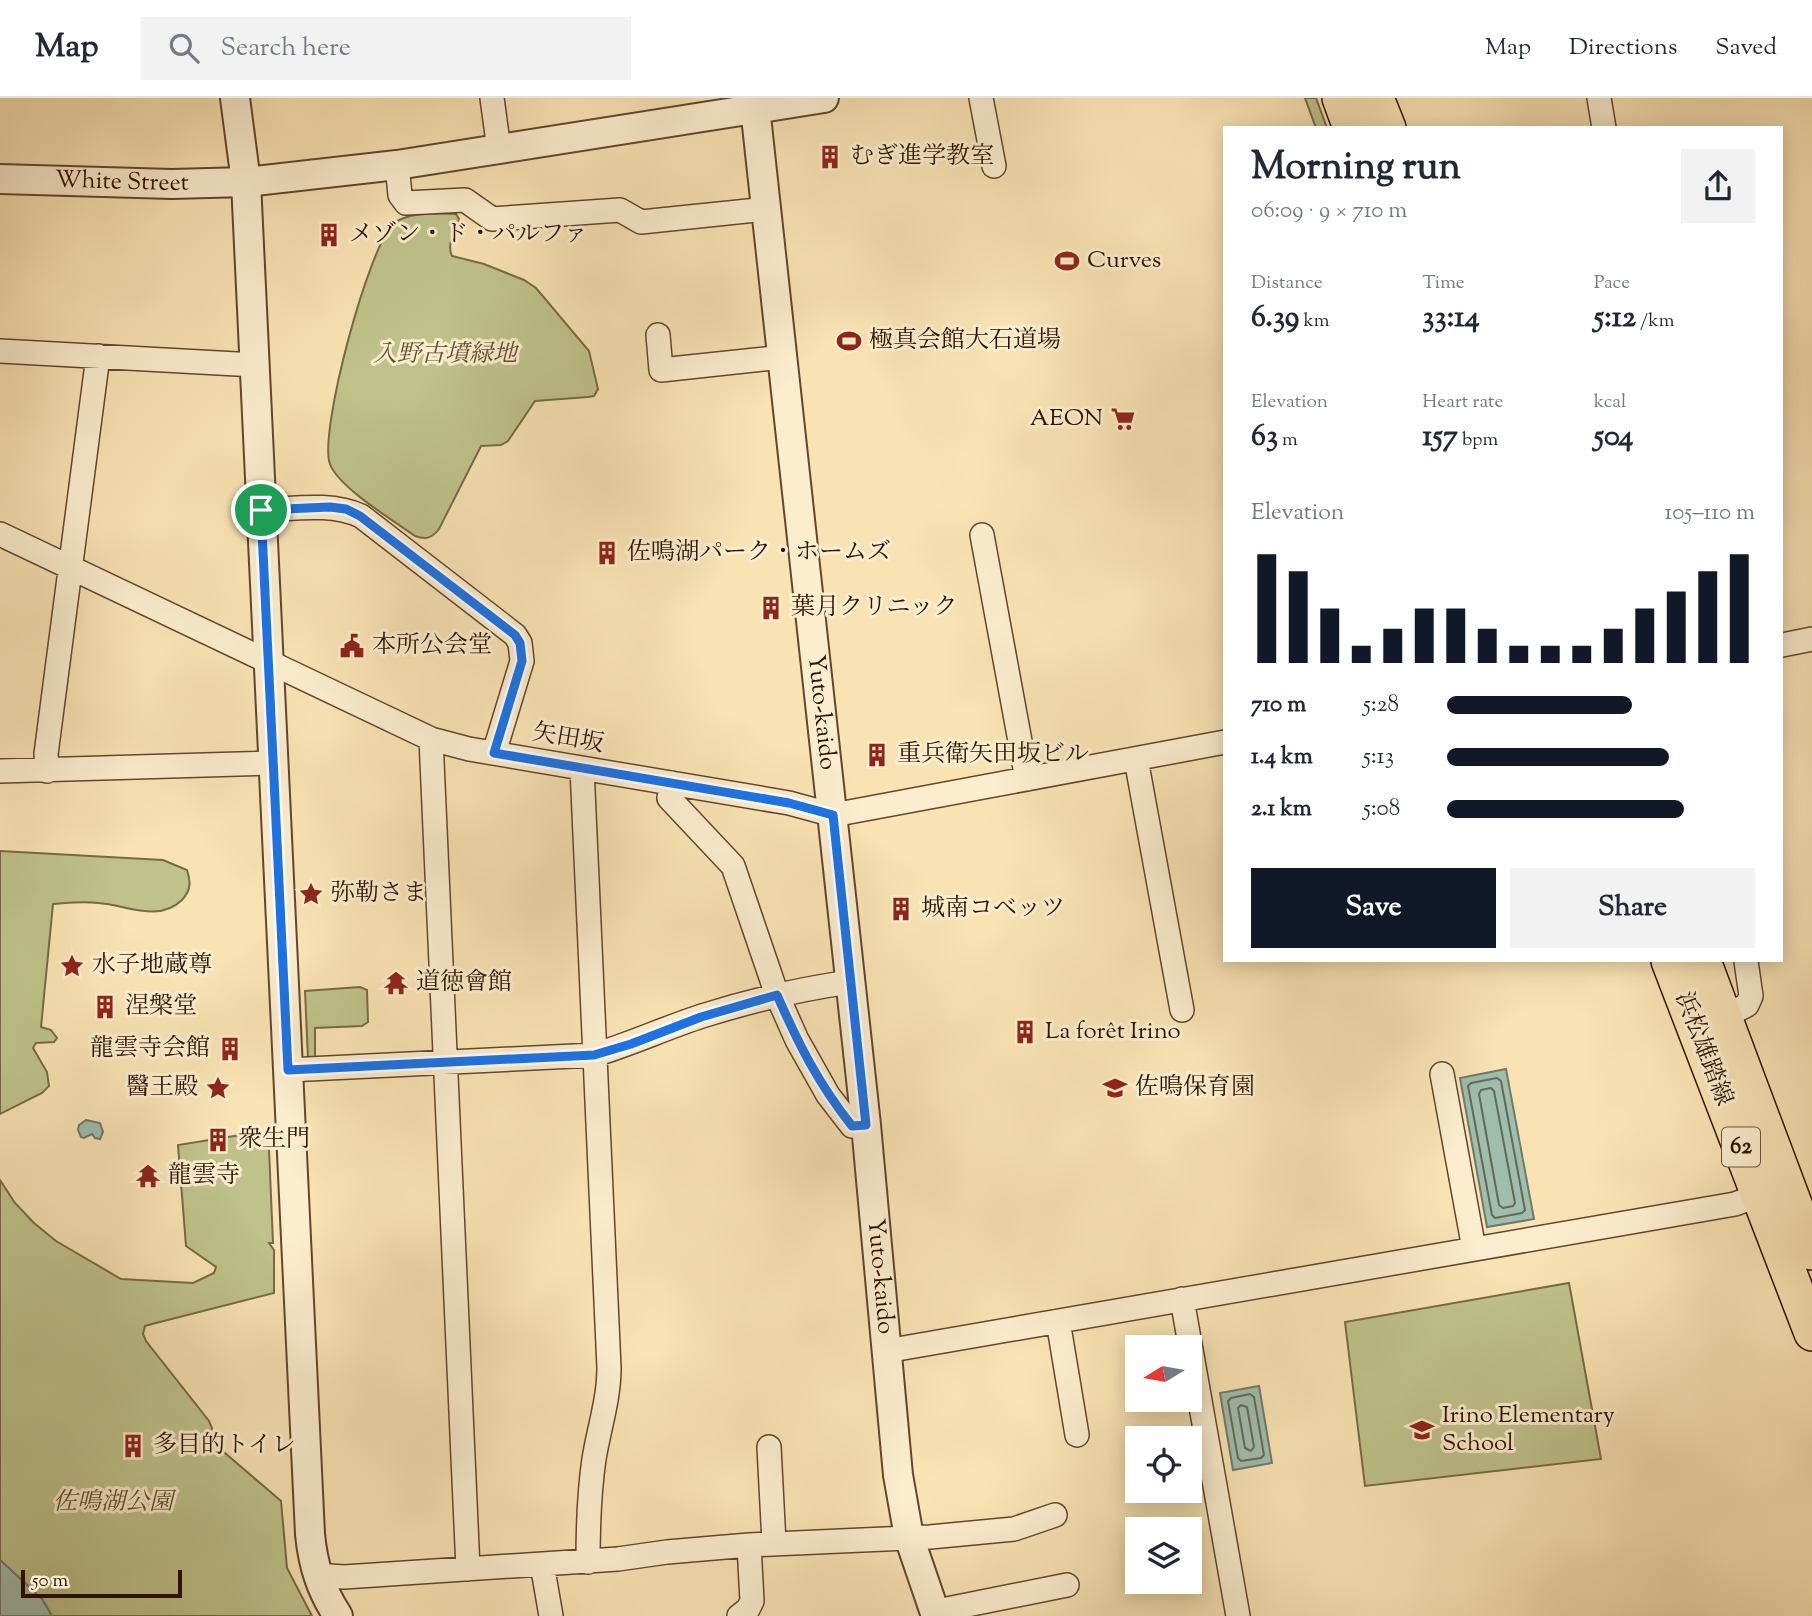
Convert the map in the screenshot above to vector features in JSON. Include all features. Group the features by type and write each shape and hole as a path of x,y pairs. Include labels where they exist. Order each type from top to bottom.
{"main road":[{"path":"1339,98 1350,126"},
{"path":"1376,98 1387,126"},
{"name":"浜松雄踏線","path":"1670,962 1812,1333"},
{"name":"浜松雄踏線","path":"1703,962 1803,1202 1812,1252"}],"street":[{"path":"235,98 246,182 310,1534 316,1575 338,1616"},
{"path":"492,98 499,149"},
{"name":"White Street","path":"0,179 161,184 246,182 397,165 755,104 824,98"},
{"path":"981,98 994,166"},
{"path":"1599,98 1604,126"},
{"name":"Yuto-kaido","path":"755,104 866,1125 898,1475 909,1537 936,1615"},
{"path":"397,165 400,193 406,203 465,200 492,219 620,210 641,222 766,209"},
{"path":"658,335 661,370 783,357"},
{"path":"0,351 255,365"},
{"path":"47,771 46,754 98,356"},
{"path":"261,510 330,507 346,509 360,516 515,635 520,643 522,661 494,753"},
{"name":"矢田坂","path":"0,534 430,739 494,753 789,803 833,815"},
{"path":"982,536 1027,779"},
{"path":"1783,645 1812,639"},
{"path":"430,739 468,1569"},
{"path":"833,815 1223,742"},
{"path":"1136,759 1182,1010"},
{"path":"0,772 273,763"},
{"path":"582,768 609,1368 608,1394 590,1489 588,1562"},
{"path":"671,783 669,798 733,866 777,995 806,1059 828,1096 852,1126 866,1125"},
{"path":"1724,1017 1747,1005 1751,996 1746,962"},
{"path":"288,1070 594,1055 701,1017 777,995 850,982"},
{"path":"1442,1074 1474,1250"},
{"path":"887,1351 1735,1205 1759,1195"},
{"path":"1182,1299 1238,1616"},
{"path":"1058,1321 1077,1435"},
{"path":"769,1447 774,1544"},
{"path":"316,1575 344,1577 588,1562 749,1545 909,1537 1014,1528 1055,1515"},
{"path":"738,1616 748,1609 752,1601 749,1545"},
{"path":"542,1564 551,1616"},
{"path":"936,1615 947,1609 1068,1584"}],"green space":[{"path":"1305,98 1316,98 1326,126 1315,126"},
{"name":"入野古墳緑地","path":"424,214 456,214 459,219 451,242 452,256 484,264 524,280 536,288 589,351 598,389 594,396 535,401 508,441 501,445 481,446 439,529 431,536 422,538 381,513 335,473 330,464 328,446 331,417 348,340 372,265 384,238 400,219"},
{"path":"0,851 163,860 187,870 190,882 182,900 173,907 153,912 92,902 53,904 41,1027 51,1030 57,1038 54,1042 36,1043 33,1048 47,1072 49,1086 42,1093 0,1114"},
{"path":"360,987 367,990 368,1022 362,1026 315,1028 315,1058 308,1059 305,991"},
{"name":"佐鳴湖公園","path":"247,1134 248,1145 269,1149 273,1243 269,1243 274,1250 274,1293 145,1326 143,1334 209,1421 212,1428 210,1434 204,1435 281,1501 287,1568 312,1616 52,1616 42,1599 0,1560 0,1180 15,1203 56,1241 121,1279 193,1283 214,1273 216,1267 186,1246 178,1145"},
{"path":"1569,1283 1601,1459 1365,1486 1345,1322"}],"water":[{"path":"1506,1069 1534,1219 1487,1227 1460,1078"},
{"path":"86,1120 100,1123 103,1132 100,1139 92,1134 81,1137 79,1125"},
{"path":"1259,1386 1272,1463 1233,1470 1220,1393"},
{"path":"0,1560 42,1599 52,1616 0,1616"}],"place":[{"name":"むぎ進学教室","path":"830,157"},
{"name":"メゾン・ド・パルファ","path":"329,235"},
{"name":"Curves","path":"1067,261"},
{"name":"極真会館大石道場","path":"849,341"},
{"name":"AEON","path":"1123,419"},
{"name":"佐鳴湖パーク・ホームズ","path":"607,553"},
{"name":"葉月クリニック","path":"771,608"},
{"name":"本所公会堂","path":"352,646"},
{"name":"重兵衛矢田坂ビル","path":"877,755"},
{"name":"弥勒さま","path":"311,894"},
{"name":"城南コベッツ","path":"901,909"},
{"name":"水子地蔵尊","path":"72,966"},
{"name":"道徳會館","path":"396,983"},
{"name":"涅槃堂","path":"105,1007"},
{"name":"La forêt Irino","path":"1025,1032"},
{"name":"龍雲寺会館","path":"230,1049"},
{"name":"醫王殿","path":"218,1088"},
{"name":"佐鳴保育園","path":"1115,1088"},
{"name":"衆生門","path":"218,1140"},
{"name":"龍雲寺","path":"148,1176"},
{"name":"Irino Elementary School","path":"1422,1430"},
{"name":"多目的トイレ","path":"133,1446"}],"route":[{"path":"330,507 346,509 360,516 515,635 520,643 522,661 494,753 789,803 833,815 866,1125 852,1126 828,1096 811,1068 777,995 679,1024 631,1044 594,1055 288,1070 261,510 330,507"}]}
